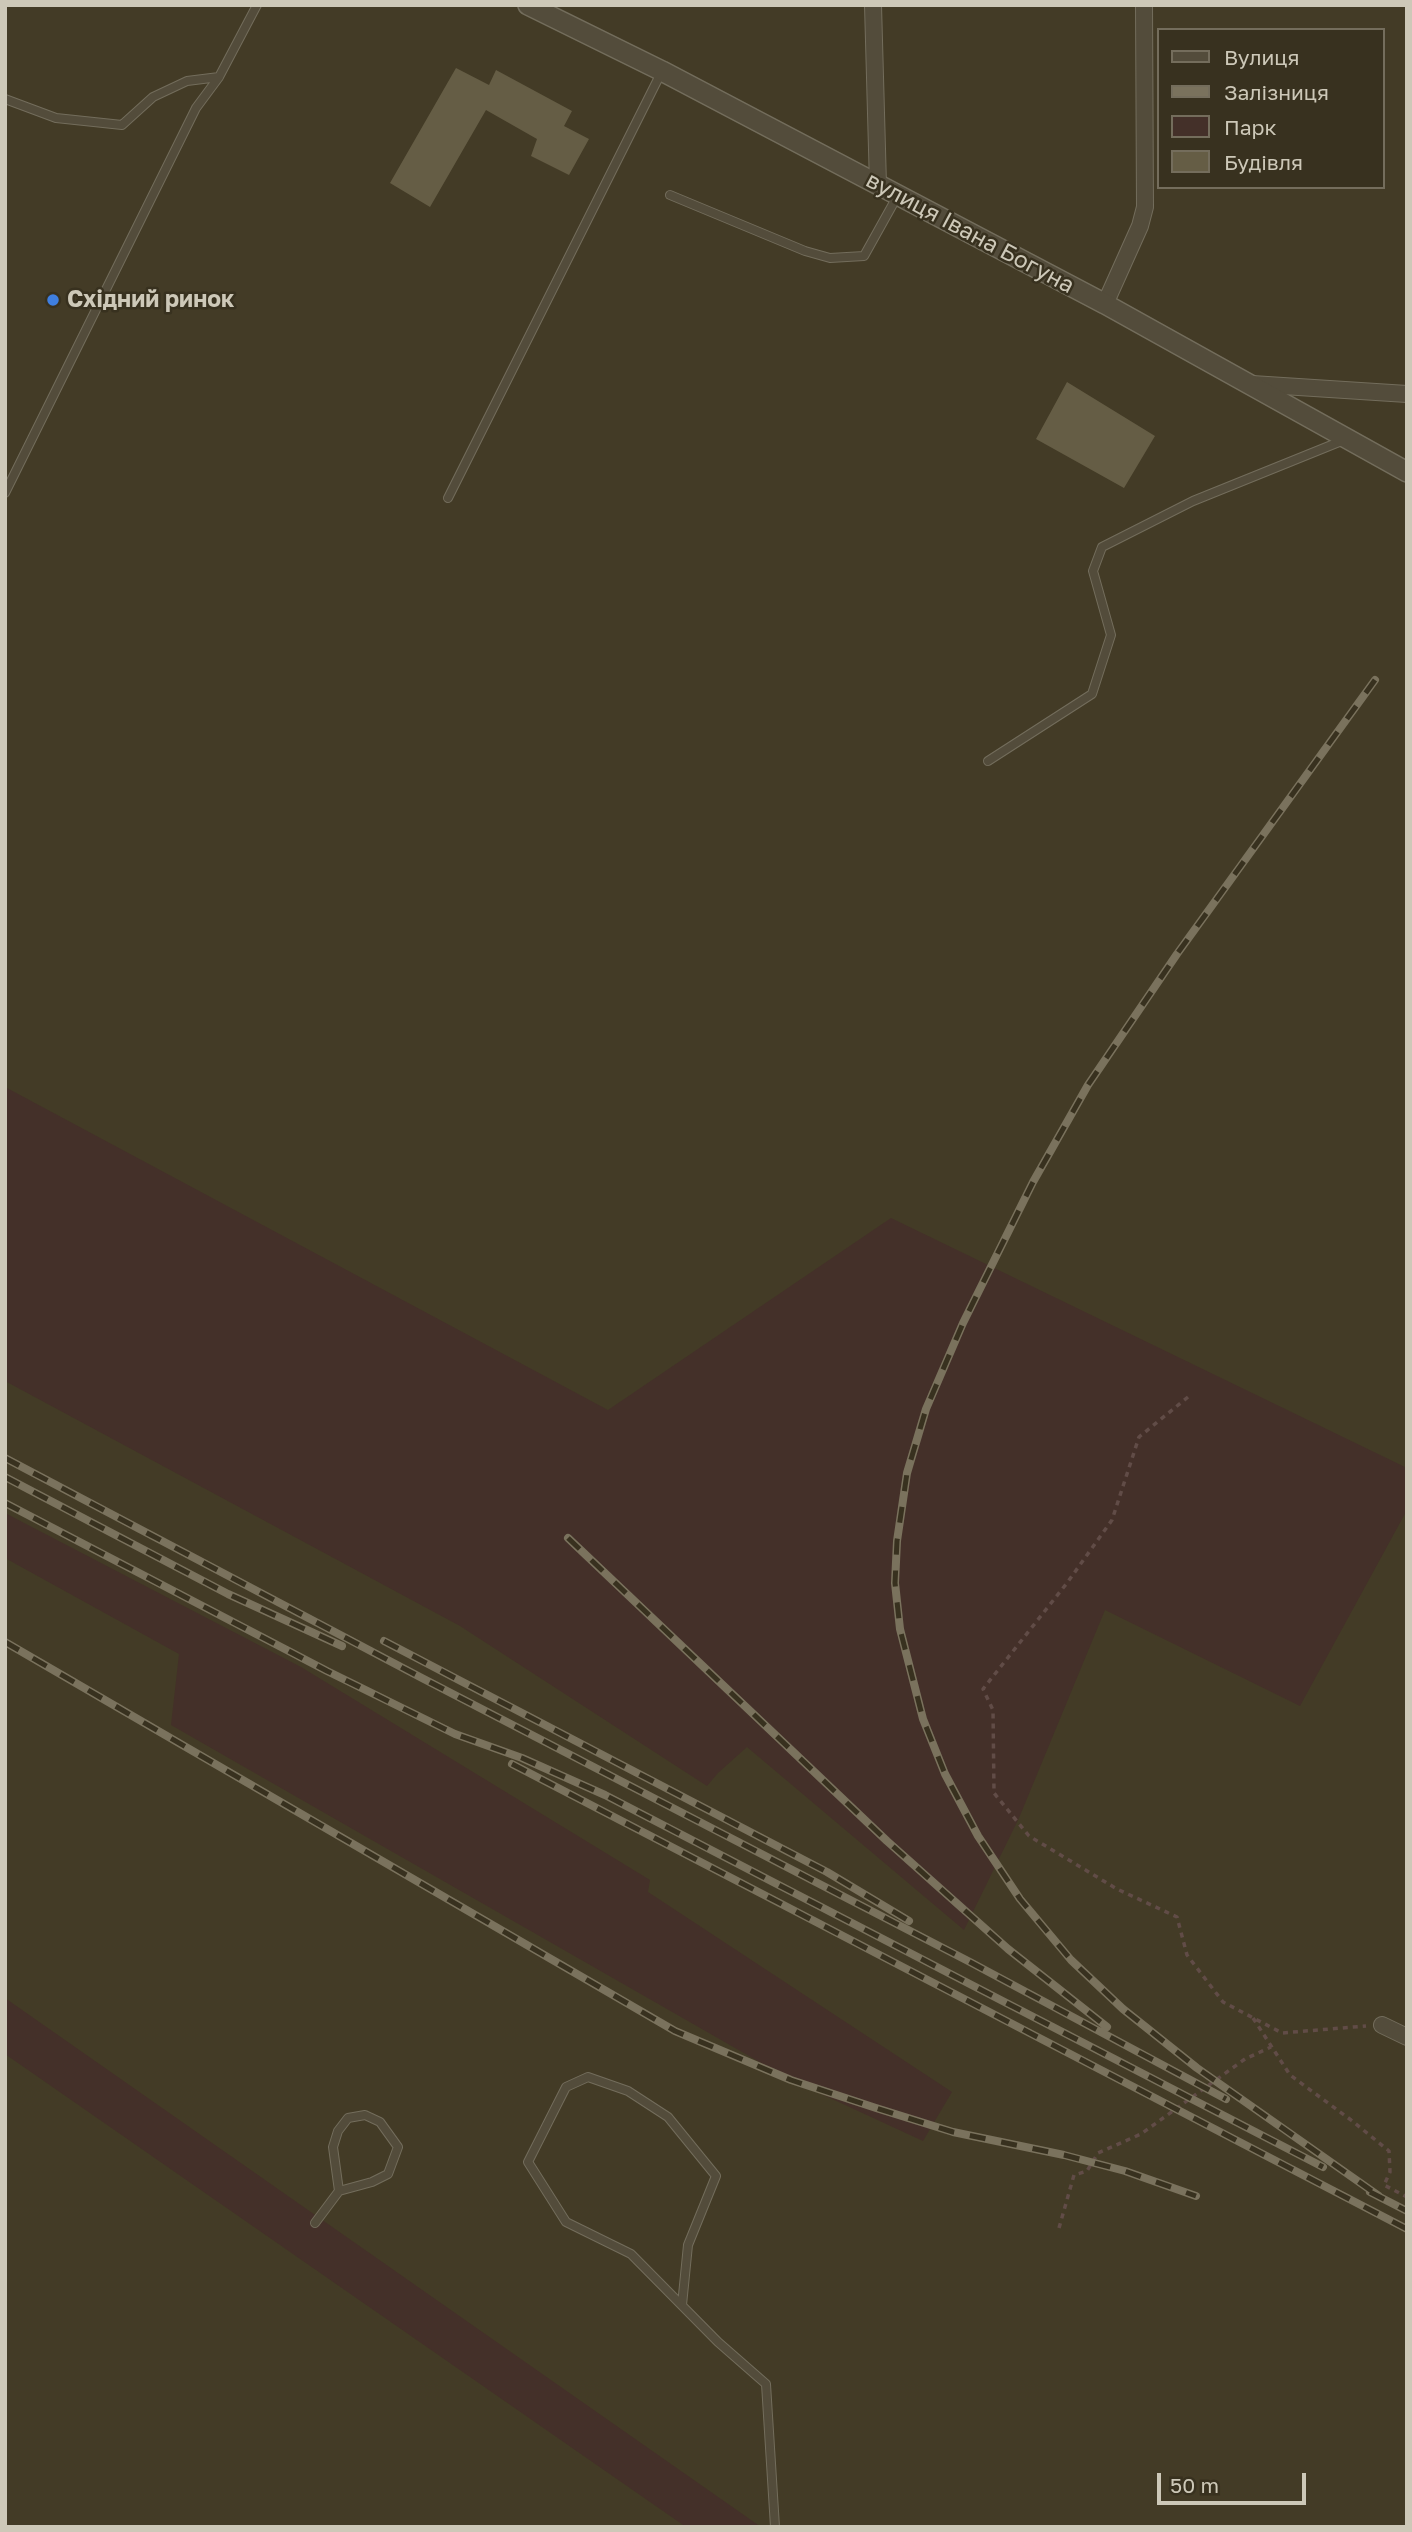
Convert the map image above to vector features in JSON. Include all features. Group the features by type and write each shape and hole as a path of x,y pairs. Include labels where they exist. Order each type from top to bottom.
{"street":[{"name":"вулиця Івана Богуна","path":"528,5 662,71 1105,304 1407,472"},
{"path":"873,5 878,185"},
{"path":"1105,304 1140,226 1145,207 1144,5"},
{"path":"1247,384 1407,394"},
{"path":"1382,2025 1407,2037"}],"lane":[{"path":"5,492 196,108 219,77 257,5"},
{"path":"447,498 662,71"},
{"path":"5,99 56,118 122,125 153,97 187,81 219,77"},
{"path":"670,195 805,251 830,258 864,256 898,195"},
{"path":"988,761 1092,694 1111,635 1093,571 1102,547 1193,501 1347,439"},
{"path":"682,2305 688,2245 716,2176 668,2117 628,2091 588,2077 566,2087 528,2162 566,2222 631,2254 718,2342 766,2384 775,2527"},
{"path":"315,2222 339,2190 372,2182 388,2174 398,2147 380,2122 365,2115 348,2118 336,2139 334,2158 339,2190"}],"path":[{"path":"1188,1397 1139,1437 1112,1520 1067,1583 983,1689 993,1710 994,1793 1029,1836 1117,1889 1178,1917 1187,1955 1223,2002 1283,2033 1382,2025"},
{"path":"1253,2018 1290,2075 1389,2151 1390,2172 1384,2185 1407,2197"},
{"path":"1059,2228 1074,2175 1087,2171 1098,2153 1141,2134 1245,2059 1271,2047"}],"green space":[{"path":"5,1087 608,1410 891,1218 1407,1468 1407,1510 1300,1706 1105,1610 1019,1818 964,1930 747,1747 707,1786 460,1626 5,1381"},
{"path":"5,1513 301,1667 650,1880 648,1892 952,2092 923,2141 791,2080 171,1725 179,1654 5,1558"},
{"path":"5,1998 761,2527 686,2527 5,2054"}],"building":[{"path":"456,68 489,85 496,70 572,111 564,126 589,139 569,175 531,156 537,139 486,110 430,207 390,183"},
{"path":"1067,382 1155,436 1124,488 1036,439"}],"railway":[{"path":"1375,680 1177,954 1088,1085 1033,1182 963,1323 926,1409 907,1473 897,1541 895,1583 900,1629 923,1719 945,1774 978,1836 1020,1899 1071,1960 1123,2009 1197,2068 1379,2196"},
{"path":"5,1458 970,1962 1226,2099"},
{"path":"5,1477 228,1594 342,1646"},
{"path":"5,1503 327,1671 455,1734 522,1758 605,1795 1323,2167"},
{"path":"568,1538 887,1841 1008,1949 1107,2027"},
{"path":"384,1641 827,1872 909,1921"},
{"path":"5,1642 675,2031 791,2080 876,2108 953,2132 1064,2155 1125,2171 1196,2196"},
{"path":"512,1764 1407,2229"},
{"path":"1370,2192 1407,2211"}],"place":[{"name":"Східний ринок","path":"53,300"}]}
